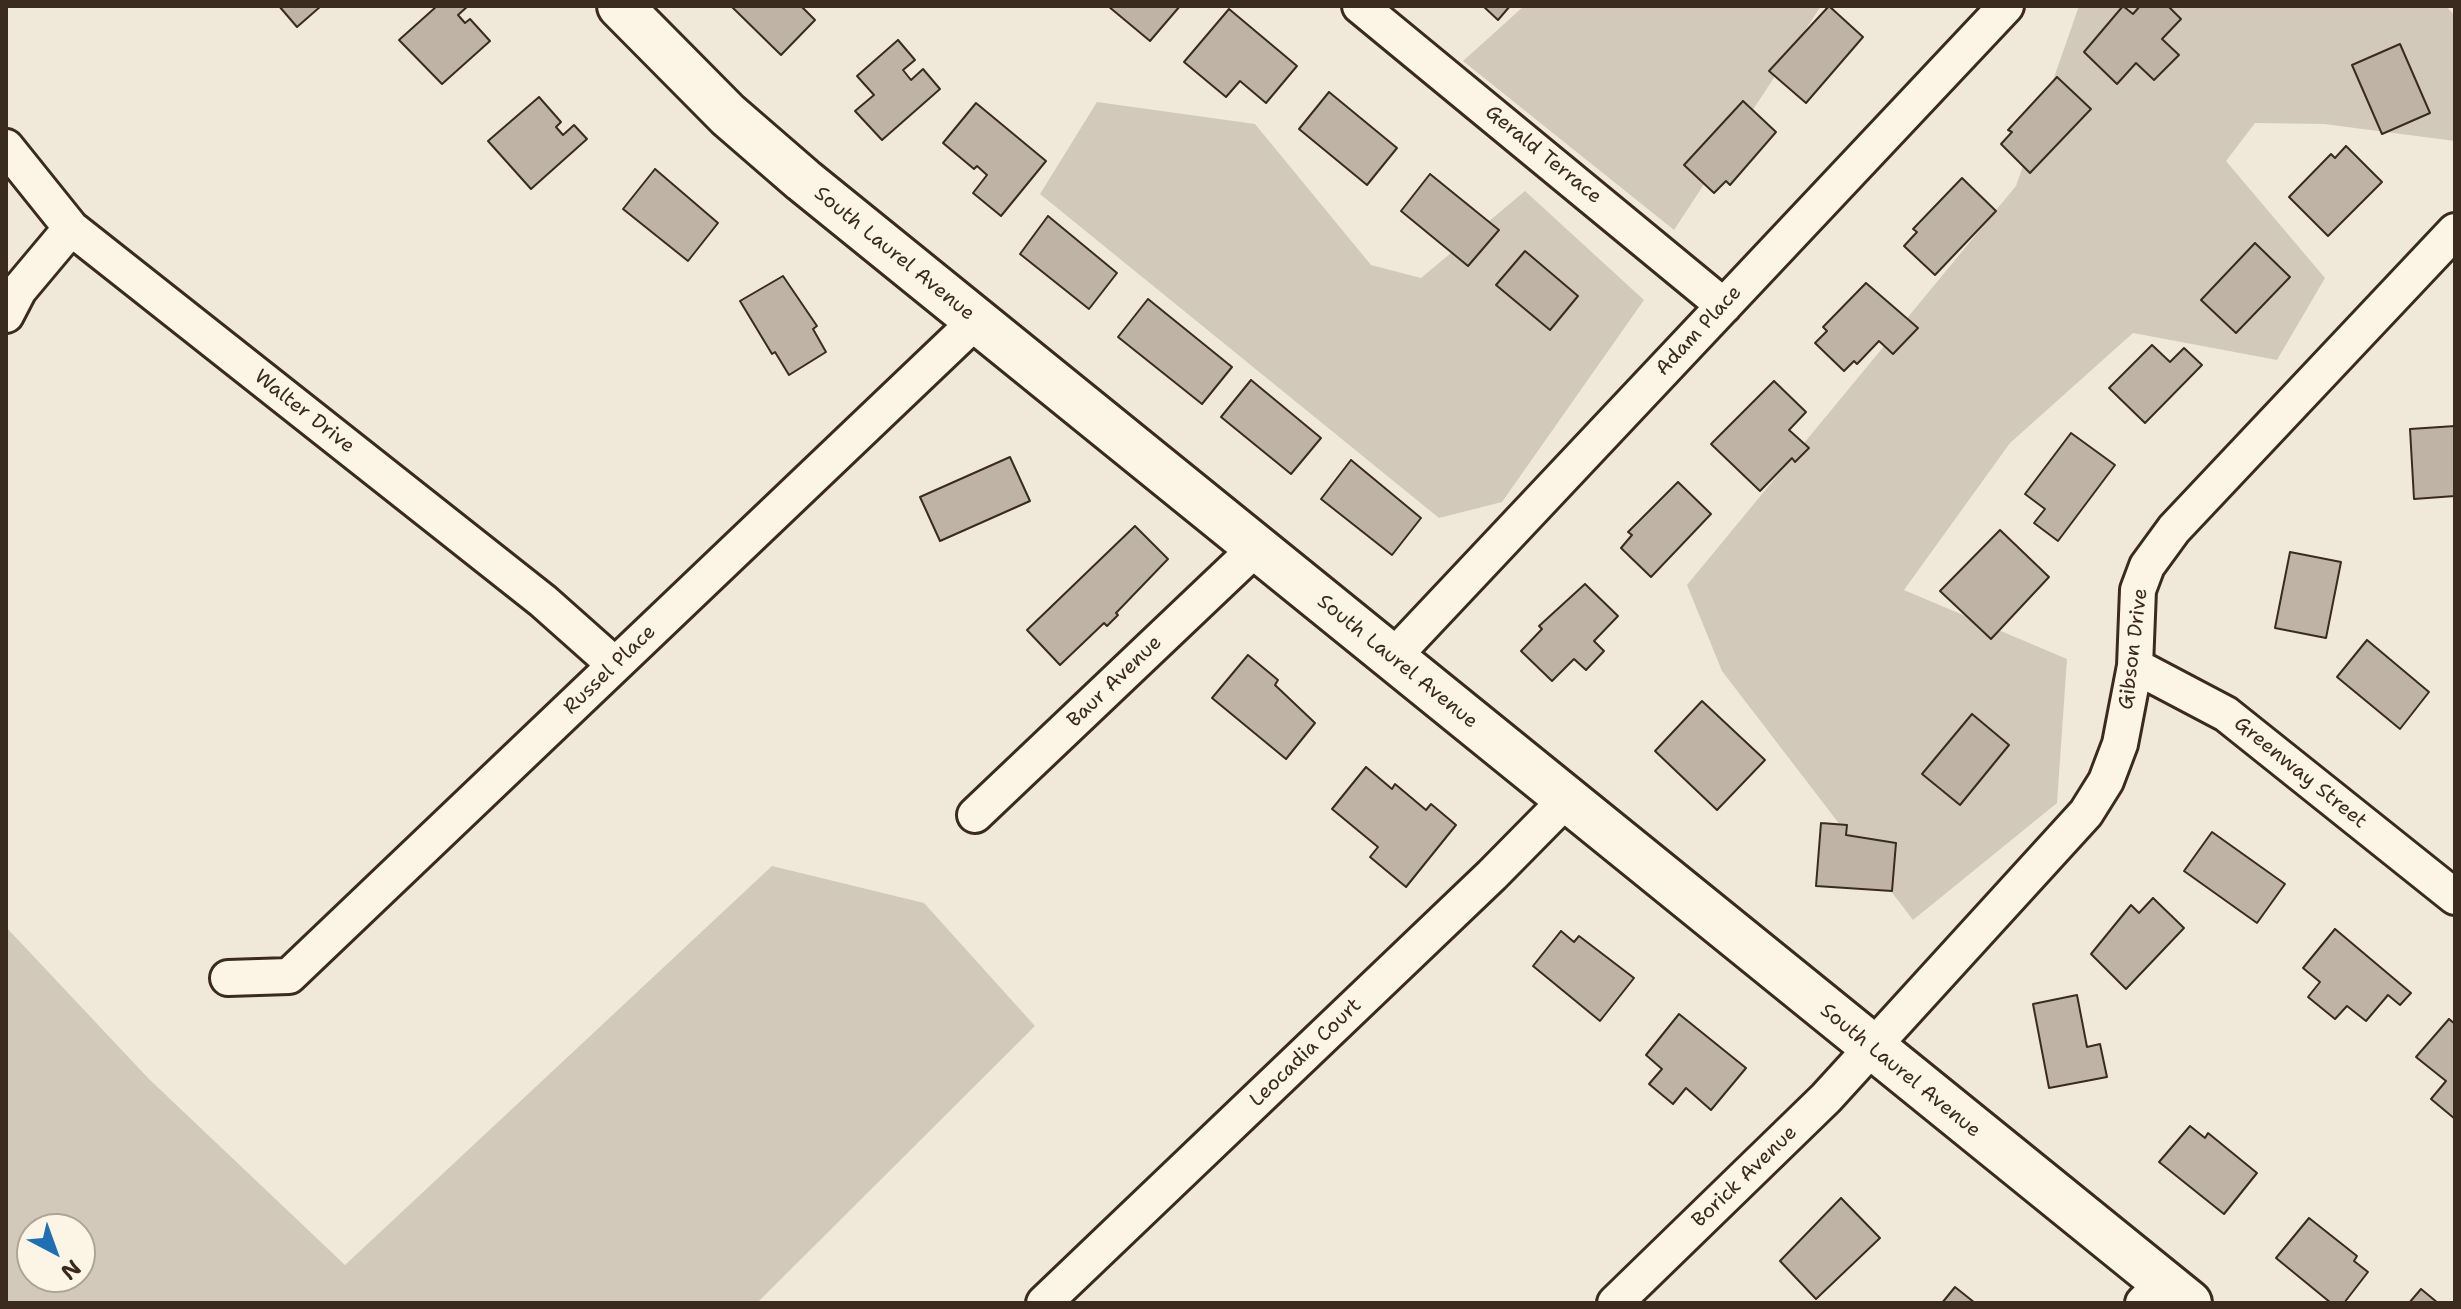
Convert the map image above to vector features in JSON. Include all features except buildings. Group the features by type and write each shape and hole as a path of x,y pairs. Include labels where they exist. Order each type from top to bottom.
{"street":[{"name":"South Laurel Avenue","path":"620,6 656,47 738,124 1255,549 1393,657 1871,1047 2165,1296"},
{"name":"Gerald Terrace","path":"1360,6 1724,306"},
{"name":"Adam Place","path":"1393,657 2006,6"},
{"name":"Walter Drive","path":"6,147 71,228 543,601 615,665"},
{"path":"6,315 19,290 71,228"},
{"name":"Gibson Drive","path":"1871,1047 2086,813 2106,781 2120,744 2135,666 2138,590 2147,566 2165,541 2448,252"},
{"name":"Russel Place","path":"228,978 289,976 976,321"},
{"name":"Baur Avenue","path":"975,815 1255,549"},
{"name":"Greenway Street","path":"2135,666 2226,714 2455,897"},
{"name":"Leocadia Court","path":"1044,1303 1492,875 1566,800"},
{"name":"Borick Avenue","path":"1615,1303 1795,1129 1871,1047"}],"shaded area":[{"path":"1524,6 1821,6 1674,230 1463,61"},
{"path":"2079,6 2446,6 2455,16 2455,141 2324,124 2255,123 2226,161 2325,278 2277,360 2133,333 2010,443 1904,590 2067,659 2057,803 1913,920 1722,671 1687,585 2016,186"},
{"path":"1097,102 1255,124 1371,265 1421,278 1525,191 1644,300 1502,502 1439,518 1040,194"},
{"path":"772,866 924,903 1035,1026 757,1303 6,1303 6,927 149,1079 345,1265"}]}
